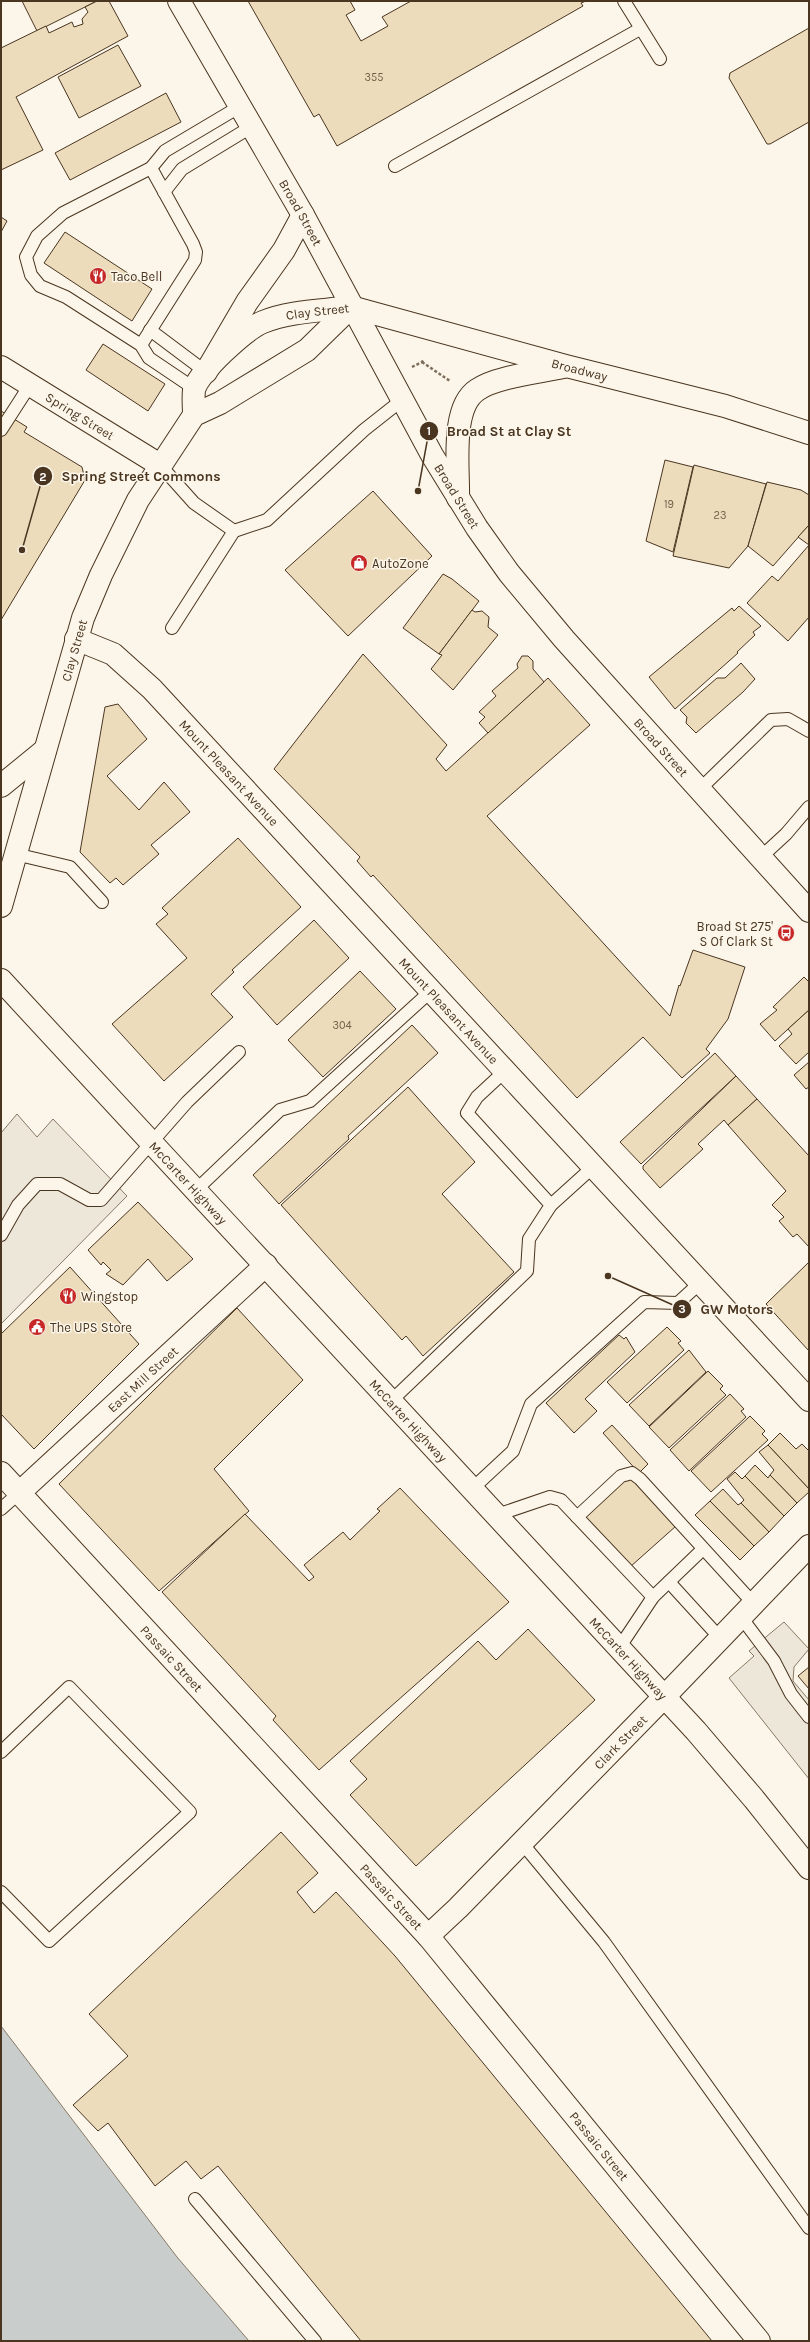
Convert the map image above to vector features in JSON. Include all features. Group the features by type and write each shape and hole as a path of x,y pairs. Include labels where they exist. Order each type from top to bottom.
{"main road":[{"name":"Broad Street","path":"179,1 239,107 303,215 351,307 458,500 492,550 528,596 699,790 809,911"},
{"path":"194,415 200,380 247,302 284,250 303,215"},
{"name":"Broadway","path":"351,307 566,366 725,406 809,433"},
{"name":"Clay Street","path":"200,380 236,340 262,322 276,318 351,307"},
{"name":"Clay Street","path":"1,906 89,598 138,500 194,415 220,403 307,350 351,307"},
{"path":"458,500 460,415 468,397 486,385 566,366"},
{"name":"Spring Street","path":"1,367 160,465"},
{"name":"Mount Pleasant Avenue","path":"76,640 113,654 137,675 809,1400"},
{"path":"1,786 45,750"},
{"name":"McCarter Highway","path":"1,980 664,1697 754,1799 809,1868"},
{"name":"East Mill Street","path":"19,1493 266,1265"},
{"name":"Passaic Street","path":"1,1473 428,1936 759,2341"},
{"name":"Clark Street","path":"428,1936 522,1843 809,1546"}],"lane":[{"path":"624,1 660,59"},
{"path":"395,166 640,29"},
{"path":"200,380 149,358 141,345 66,298 40,286 31,275 26,257 37,236 63,213 151,168 165,151 239,107"},
{"path":"164,192 182,169 251,127"},
{"path":"141,345 194,260 196,252 151,168"},
{"path":"150,330 200,380"},
{"path":"1,430 30,385"},
{"path":"172,628 234,531 266,520 364,430 402,400"},
{"path":"160,465 194,503 234,531"},
{"path":"699,790 771,720 788,719 809,731"},
{"path":"761,857 786,834 809,807"},
{"path":"15,854 70,867 102,902"},
{"path":"196,1190 280,1110 310,1101 431,991"},
{"path":"1,1235 18,1205 37,1184 60,1184 89,1200 101,1200 153,1143 187,1102 239,1052"},
{"path":"505,1071 477,1097 467,1114 551,1205"},
{"path":"391,1401 527,1271 529,1239 551,1205 594,1167"},
{"path":"472,1489 513,1451 532,1404 638,1307 644,1302 678,1303 700,1282"},
{"path":"577,1517 621,1476 632,1473 640,1479 703,1549 747,1610 791,1694 809,1717"},
{"path":"1,1509 19,1493"},
{"path":"497,1515 550,1497 561,1500 653,1597"},
{"path":"619,1648 653,1597 703,1549"},
{"path":"669,1582 720,1638"},
{"path":"1,1752 69,1687 190,1812 49,1941 1,1892"},
{"path":"522,1843 604,1942 809,2228"},
{"path":"195,2199 315,2341"}],"path":[{"path":"412,367 423,361 455,385"}],"shaded area":[{"path":"17,1114 37,1137 53,1119 127,1196 1,1324 1,1133"},
{"path":"784,1622 809,1649 794,1667 793,1681 809,1700 809,1779 729,1678 754,1656 749,1651"},
{"path":"1,2026 177,2257 249,2341 1,2341"}],"building":[{"path":"22,1 97,1 37,31"},
{"path":"97,1 109,1 128,36 16,97 43,150 1,170 1,48 46,26 49,33 72,22 74,27 83,24 82,19 88,12 85,7"},
{"path":"248,1 350,1 355,10 346,15 361,41 388,26 382,17 411,1 586,1 581,3 583,6 337,146 319,114 314,117"},
{"path":"809,28 809,122 770,144 767,144 729,78 730,73"},
{"path":"118,45 141,86 79,118 58,77"},
{"path":"166,93 181,122 70,180 55,153"},
{"path":"1,217 7,221 1,232"},
{"name":"Taco Bell","path":"65,232 152,289 132,321 44,263"},
{"path":"103,344 165,384 148,411 86,370"},
{"path":"1,411 27,427 24,432 82,467 85,480 1,620"},
{"path":"665,460 693,467 673,552 646,541"},
{"path":"694,465 766,484 748,546 729,568 673,556"},
{"path":"767,482 801,490 809,495 809,525 773,566 748,546"},
{"name":"AutoZone","path":"373,491 432,556 348,636 285,570"},
{"path":"809,525 809,545 798,537"},
{"path":"809,545 809,617 788,641 747,603 772,576 778,581"},
{"path":"443,574 452,579 479,601 439,654 403,628"},
{"path":"739,606 761,626 753,632 755,635 737,652 738,653 675,709 649,677 732,608 734,611"},
{"path":"472,610 475,612 482,611 489,617 488,627 498,635 453,690 431,669 442,655 439,654"},
{"path":"363,654 447,745 436,759 446,771 548,678 590,725 487,816 670,1016 679,985 680,986 693,950 745,967 728,1019 706,1049 710,1053 682,1078 643,1037 577,1098 373,875 371,877 357,861 360,857 274,769"},
{"path":"522,656 528,656 533,661 533,669 544,682 488,733 479,723 485,717 479,712 496,696 492,691 518,668 517,664"},
{"path":"741,663 755,679 743,692 696,733 686,723 687,717 680,710 717,678 725,678"},
{"path":"118,704 147,739 107,776 139,810 164,782 190,812 151,845 159,854 123,885 116,878 110,883 80,852 105,707"},
{"path":"238,838 301,907 232,970 234,972 211,994 233,1017 164,1081 112,1024 187,958 156,924 168,914 162,908"},
{"path":"314,920 349,958 277,1025 243,987"},
{"path":"360,971 396,1009 323,1077 288,1040"},
{"path":"804,977 809,982 809,1010 775,1041 760,1024 777,1010 773,1007"},
{"path":"809,1010 809,1052 796,1064 779,1046 792,1034 788,1029"},
{"path":"412,1025 438,1053 348,1136 349,1139 279,1204 253,1175"},
{"path":"715,1053 736,1076 641,1164 620,1142"},
{"path":"809,1062 809,1087 806,1089 794,1075"},
{"path":"736,1076 757,1099 728,1125 724,1120 698,1144 703,1149 660,1188 643,1169 643,1166"},
{"path":"408,1087 475,1162 442,1194 514,1272 423,1356 406,1336 402,1340 281,1205"},
{"path":"757,1099 809,1156 809,1247 797,1234 793,1237 779,1221 784,1217 772,1205 786,1191 728,1125"},
{"path":"138,1202 193,1259 167,1281 148,1259 123,1285 106,1274 111,1270 103,1262 101,1265 88,1250"},
{"path":"809,1262 809,1351 766,1304"},
{"path":"70,1267 139,1344 34,1449 1,1414 1,1334"},
{"path":"237,1308 303,1380 214,1469 249,1511 159,1591 59,1484"},
{"path":"667,1327 681,1341 678,1343 684,1350 627,1403 607,1382"},
{"path":"619,1335 624,1339 626,1337 635,1352 585,1399 597,1411 574,1433 546,1403"},
{"path":"689,1350 706,1372 649,1426 629,1405"},
{"path":"708,1371 723,1386 720,1389 726,1395 669,1448 649,1427"},
{"path":"730,1394 744,1409 741,1411 746,1417 689,1471 670,1450"},
{"path":"750,1416 765,1431 762,1434 768,1440 711,1492 691,1471"},
{"path":"612,1425 648,1464 639,1473 603,1433"},
{"path":"780,1433 796,1449 802,1444 809,1451 809,1489 768,1445"},
{"path":"768,1445 809,1489 809,1492 797,1503 770,1475 774,1470 759,1452"},
{"path":"755,1465 768,1478 770,1475 797,1503 784,1516 745,1476"},
{"path":"735,1472 742,1479 745,1476 784,1516 769,1532 741,1503 744,1500 727,1479"},
{"path":"629,1474 676,1526 630,1567 584,1516"},
{"path":"400,1488 509,1602 319,1770 273,1720 276,1716 162,1592 245,1514 309,1581 314,1577 304,1565 343,1532 350,1540 380,1511 377,1509"},
{"path":"723,1489 738,1505 741,1503 769,1532 754,1546 710,1501"},
{"path":"710,1501 754,1546 740,1560 695,1515"},
{"path":"528,1629 595,1700 416,1866 350,1795 367,1779 350,1761 478,1641 496,1660"},
{"path":"809,1667 809,1689 798,1676"},
{"path":"281,1832 318,1873 297,1892 314,1913 336,1892 395,1956 712,2341 361,2341 218,2166 201,2179 186,2161 155,2186 108,2123 98,2131 73,2105 128,2056 89,2014"}],"place":[{"name":"Taco Bell","path":"98,276"},
{"name":"Broad St at Clay St","path":"418,491"},
{"name":"Spring Street Commons","path":"22,550"},
{"name":"AutoZone","path":"359,563"},
{"name":"Broad St 275' S Of Clark St","path":"786,933"},
{"name":"GW Motors","path":"608,1276"},
{"name":"Wingstop","path":"68,1296"},
{"name":"The UPS Store","path":"37,1327"}]}
